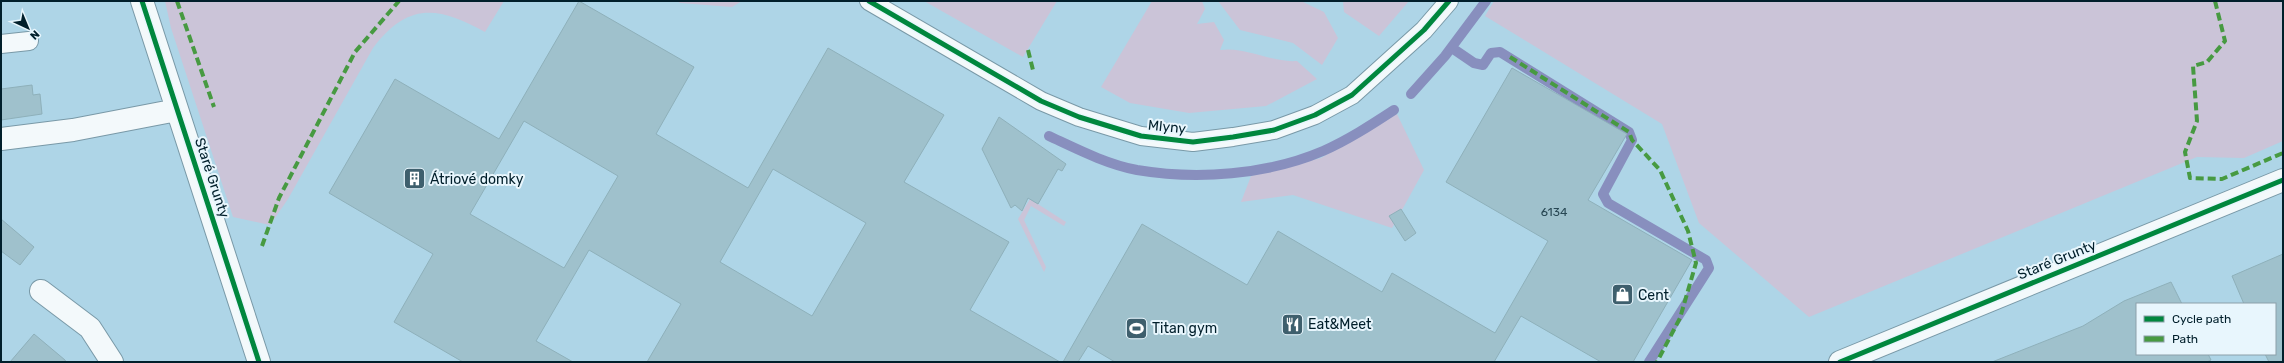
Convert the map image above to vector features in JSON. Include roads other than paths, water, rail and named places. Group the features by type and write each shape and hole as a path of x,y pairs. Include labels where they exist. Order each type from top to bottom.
{"street":[{"name":"Staré Grunty","path":"142,1 259,362"},
{"path":"1,139 73,130 177,110"},
{"name":"Staré Grunty","path":"1840,362 2283,180"},
{"path":"41,291 90,328 112,362"}],"lane":[{"name":"Mlyny","path":"869,1 1041,101 1079,117 1141,136 1193,142 1274,130 1315,115 1352,95 1424,30 1449,1"},
{"path":"1,44 29,41"}],"waterway":[{"path":"1411,94 1445,56 1486,1"},
{"path":"1452,48 1474,63 1483,65 1491,53 1500,52 1629,132 1632,140 1603,194 1608,203 1706,260 1709,268 1649,362"},
{"path":"1049,136 1103,160 1137,170 1184,175 1207,175 1279,166 1301,159 1332,147 1368,127 1394,110"}],"place":[{"name":"Átriové domky","path":"414,179"},
{"name":"Cent","path":"1622,295"},
{"name":"Eat&Meet","path":"1292,324"},
{"name":"Titan gym","path":"1136,328"}]}
